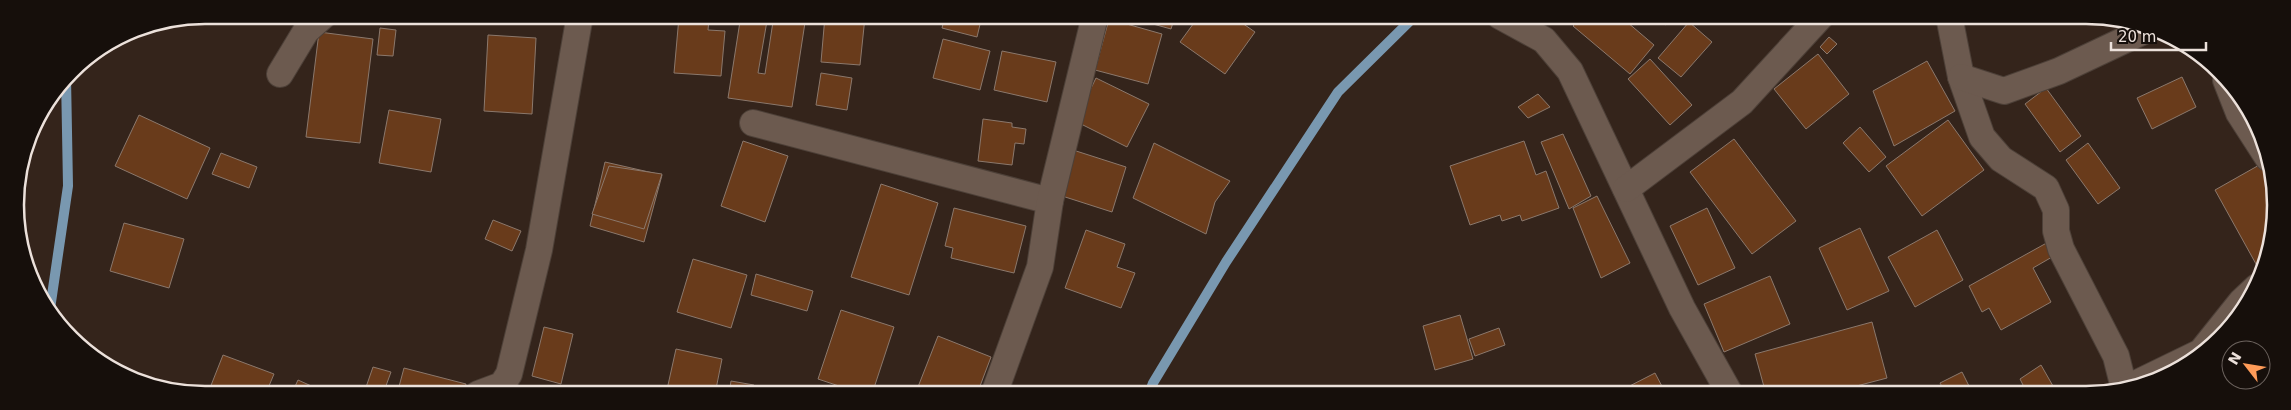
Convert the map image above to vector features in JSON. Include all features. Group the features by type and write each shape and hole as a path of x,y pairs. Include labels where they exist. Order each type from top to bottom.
{"street":[{"path":"280,74 306,31 314,24"},
{"path":"499,386 509,374 539,250 578,24"},
{"path":"997,386 1040,267 1050,201 1094,24"},
{"path":"1515,24 1544,40"},
{"path":"1535,24 1544,40 1570,71 1682,308 1726,386"},
{"path":"1626,189 1742,102 1815,24"},
{"path":"1951,24 1961,78 1982,137 2002,159 2046,188 2056,210 2056,231 2060,248 2116,356 2123,383"},
{"path":"1961,78 2004,91 2059,72 2141,32"},
{"path":"2234,100 2239,113 2252,133"},
{"path":"753,123 1050,201"}],"building":[{"path":"678,24 709,24 708,30 725,31 721,76 674,73"},
{"path":"740,24 766,24 758,73 765,74 773,24 805,24 792,107 728,98"},
{"path":"824,24 864,24 860,65 821,62"},
{"path":"943,24 980,24 977,37 942,28"},
{"path":"1108,24 1127,24 1162,34 1148,84 1095,70"},
{"path":"1153,24 1173,24 1171,29"},
{"path":"1193,24 1244,24 1255,32 1225,74 1180,42"},
{"path":"1575,24 1629,24 1654,45 1630,74 1573,26"},
{"path":"1687,24 1691,24 1712,42 1681,77 1658,58"},
{"path":"380,28 396,30 393,56 377,55"},
{"path":"319,32 373,39 360,143 306,137"},
{"path":"488,35 536,38 532,114 484,111"},
{"path":"1829,37 1837,44 1827,54 1820,47"},
{"path":"943,39 990,51 980,90 933,78"},
{"path":"1002,51 1056,62 1047,102 994,90"},
{"path":"1818,54 1849,94 1806,129 1774,89"},
{"path":"1650,59 1692,105 1670,125 1628,79"},
{"path":"1927,61 1955,111 1894,146 1873,91"},
{"path":"821,73 852,78 847,110 816,105"},
{"path":"2182,77 2196,107 2152,129 2137,98"},
{"path":"1096,78 1149,104 1127,147 1075,121"},
{"path":"2046,88 2081,136 2060,152 2025,104"},
{"path":"1538,94 1550,107 1528,118 1518,107"},
{"path":"389,110 441,119 431,172 379,163"},
{"path":"139,115 210,148 187,199 115,166"},
{"path":"983,119 1012,123 1012,127 1026,129 1024,144 1015,143 1012,165 978,161"},
{"path":"1948,120 1984,170 1922,216 1886,166"},
{"path":"1860,127 1886,157 1869,172 1843,143"},
{"path":"1563,134 1591,196 1569,209 1541,142"},
{"path":"1734,139 1796,221 1752,254 1690,172"},
{"path":"743,141 788,156 765,222 721,206"},
{"path":"1524,141 1536,175 1546,171 1559,208 1522,221 1520,215 1502,221 1500,215 1470,225 1450,166"},
{"path":"1154,143 1230,181 1215,202 1206,234 1133,198"},
{"path":"2088,143 2120,188 2098,204 2066,160"},
{"path":"1073,150 1126,167 1112,212 1059,195"},
{"path":"221,153 257,167 249,188 212,174"},
{"path":"605,162 662,175 644,242 590,226"},
{"path":"2261,164 2264,168 2267,193 2267,217 2264,240 2257,266 2215,190"},
{"path":"609,166 662,174 644,229 592,214"},
{"path":"881,184 938,203 909,295 851,277"},
{"path":"1597,196 1630,263 1601,278 1573,208"},
{"path":"954,208 1026,226 1014,273 951,258 953,248 945,246"},
{"path":"1707,208 1735,268 1698,285 1670,226"},
{"path":"493,220 521,231 512,251 485,239"},
{"path":"124,223 184,239 169,288 110,271"},
{"path":"1860,228 1889,291 1847,310 1819,248"},
{"path":"1086,230 1125,244 1117,267 1135,273 1121,308 1065,288"},
{"path":"1937,230 1963,280 1915,307 1888,257"},
{"path":"2052,240 2059,253 2033,268 2051,302 2001,330 1989,308 1982,312 1969,286"},
{"path":"693,259 747,275 731,328 677,312"},
{"path":"756,274 813,291 807,311 751,295"},
{"path":"1770,276 1790,324 1724,352 1704,304"},
{"path":"841,310 894,327 875,386 839,386 818,379"},
{"path":"1460,315 1473,359 1435,370 1423,326"},
{"path":"1872,322 1887,378 1856,386 1764,386 1755,354"},
{"path":"544,327 573,334 561,384 532,376"},
{"path":"1499,328 1505,345 1475,356 1469,339"},
{"path":"938,336 991,357 980,386 918,386"},
{"path":"676,349 722,359 717,386 668,386"},
{"path":"223,355 274,374 269,386 211,386"},
{"path":"2041,365 2053,386 2024,386 2020,379"},
{"path":"373,367 391,372 386,386 366,386"},
{"path":"404,368 466,384 465,386 399,386"},
{"path":"1962,372 1969,386 1942,386 1940,383"},
{"path":"1655,373 1662,386 1630,386"},
{"path":"298,380 311,386 295,386"},
{"path":"731,381 754,385 754,386 730,386"}],"waterway":[{"path":"1152,386 1226,262 1338,92 1407,24"},
{"path":"51,301 68,186 66,88"}]}
